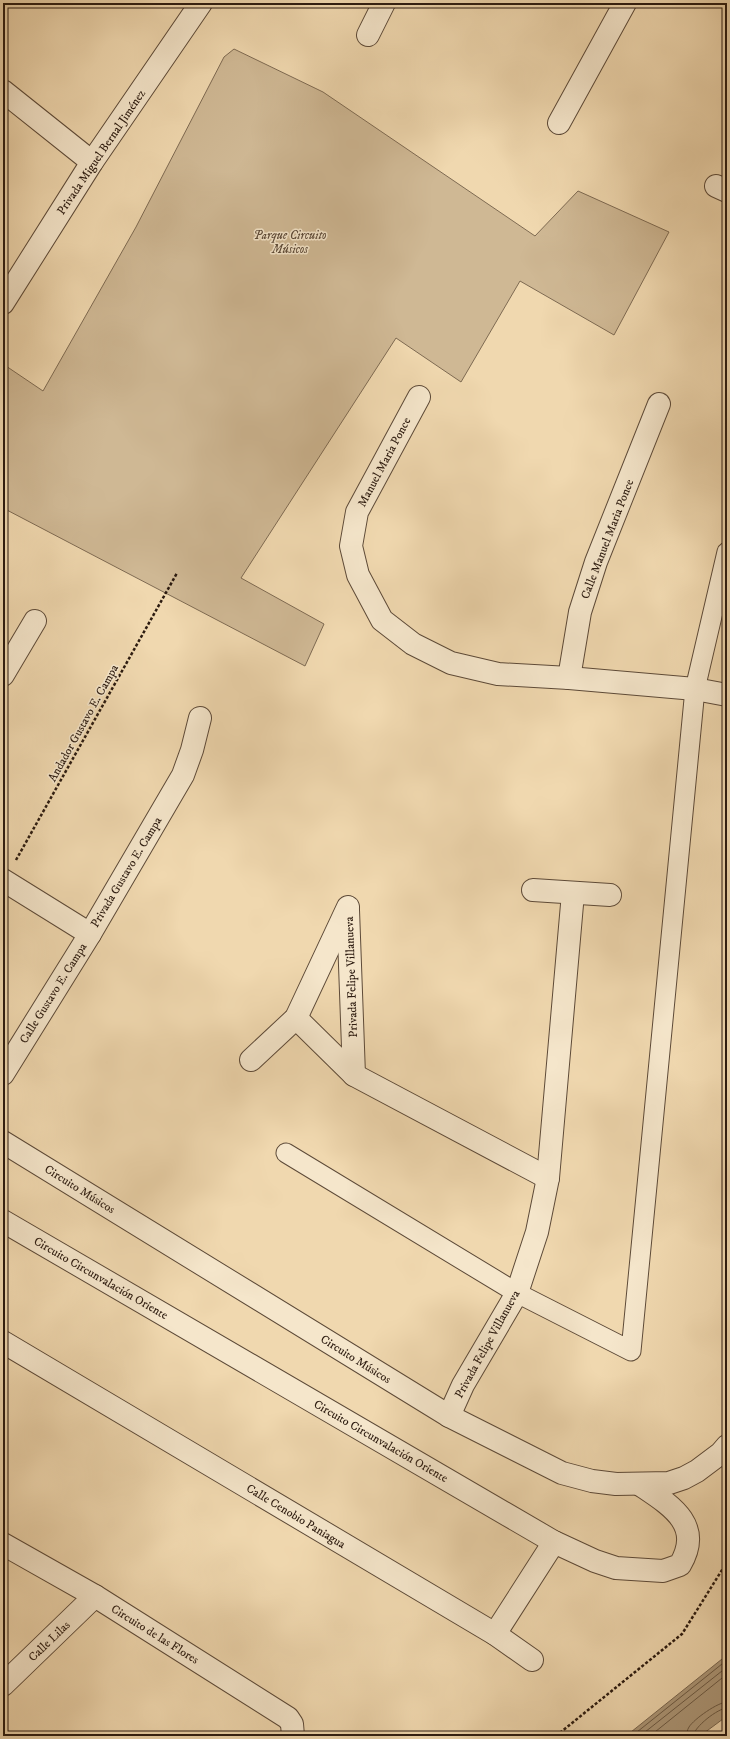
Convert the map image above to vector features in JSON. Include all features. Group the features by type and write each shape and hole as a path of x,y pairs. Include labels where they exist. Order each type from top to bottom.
{"street":[{"name":"Privada Miguel Bernal Jiménez","path":"3,303 92,162 201,3"},
{"path":"368,35 384,3"},
{"path":"559,123 625,3"},
{"path":"3,91 92,162"},
{"name":"Manuel Maria Ponce","path":"419,397 357,512 351,546 358,575 382,620 413,644 451,663 498,674 569,678"},
{"name":"Calle Manuel Maria Ponce","path":"569,678 580,612 596,562 659,404"},
{"path":"286,1153 517,1293 631,1351 695,689 727,552"},
{"path":"3,676 35,621"},
{"path":"569,678 695,689 727,695"},
{"name":"Privada Gustavo E. Campa","path":"4,881 90,934 183,775 192,750 200,718"},
{"path":"533,890 610,895"},
{"name":"Privada Felipe Villanueva","path":"449,1416 463,1385 517,1293 537,1232 548,1178 574,892"},
{"name":"Privada Felipe Villanueva","path":"251,1060 296,1018 348,907 354,1074"},
{"name":"Calle Gustavo E. Campa","path":"3,1074 90,934"},
{"path":"296,1018 354,1074 548,1178"},
{"name":"Circuito Músicos","path":"3,1142 449,1416 562,1473 592,1481 616,1484 669,1483 684,1478 697,1471 721,1453 727,1446"},
{"name":"Circuito Circunvalación Oriente","path":"3,1221 554,1542 595,1561 616,1568 663,1571 680,1565 687,1553 688,1540 686,1525 679,1514 670,1505 639,1484"},
{"name":"Calle Cenobio Paniagua","path":"3,1342 495,1634 532,1660"},
{"path":"495,1634 554,1542"},
{"name":"Circuito de las Flores","path":"3,1544 95,1596 288,1718 292,1724 293,1736"},
{"name":"Calle Lilas","path":"3,1685 95,1596"}],"path":[{"name":"Andador Gustavo E. Campa","path":"4,881 177,573"},
{"path":"556,1736 682,1634 727,1562"}],"green space":[{"name":"Parque Circuito Músicos","path":"234,49 323,92 535,236 578,191 669,232 614,335 520,281 461,382 396,338 241,578 324,624 305,666 3,508 3,364 43,391 136,227 224,57"}],"water":[{"path":"727,1655 727,1716 700,1736 626,1736"}]}
